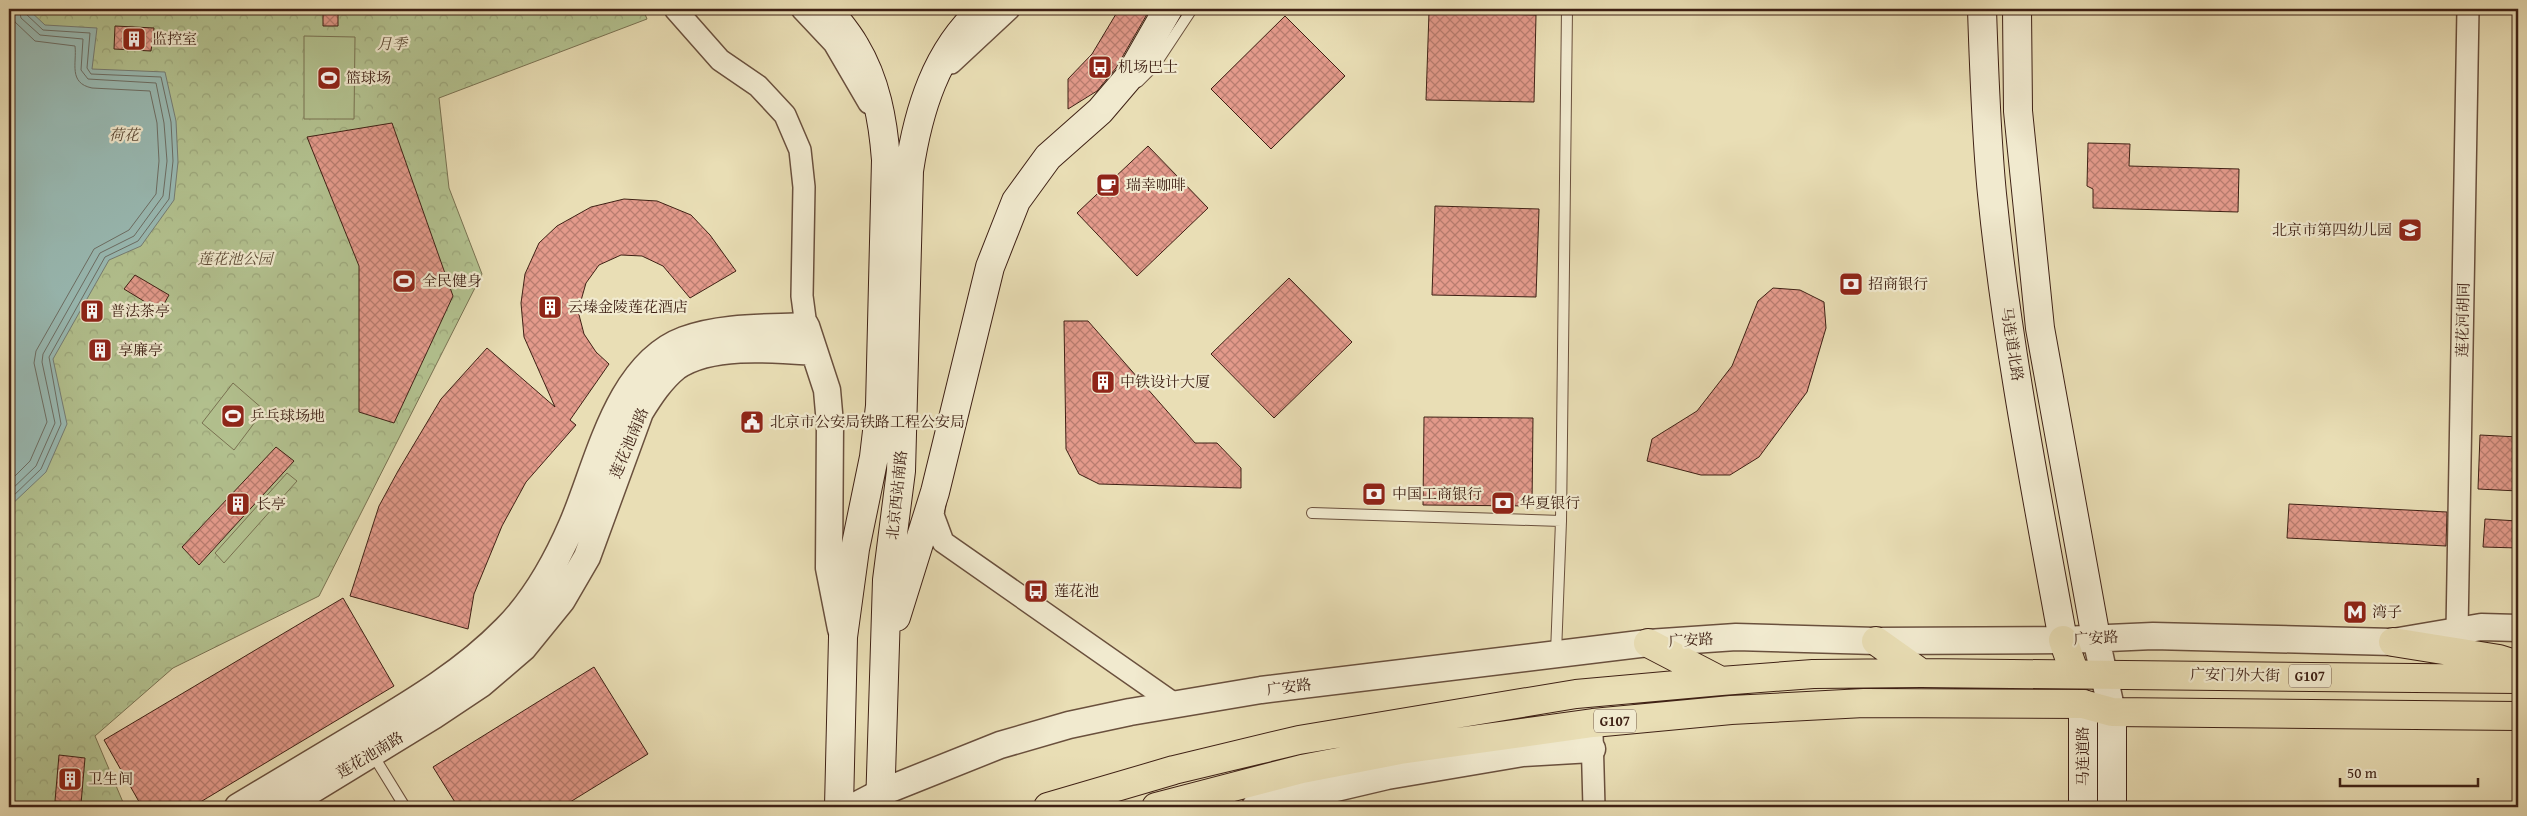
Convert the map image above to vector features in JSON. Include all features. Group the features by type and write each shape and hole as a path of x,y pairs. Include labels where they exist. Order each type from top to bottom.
{"main road":[{"name":"北京西站南路","path":"828,9 855,46 872,81 883,123 886,160 880,406 874,457 855,550 843,637 839,807"},
{"name":"北京西站南路","path":"880,800 887,580 901,471 909,171 915,130 946,52 971,20 983,9"},
{"path":"884,657 935,492 990,266 1016,201 1048,157 1100,111 1129,77 1168,9"},
{"name":"马连道北路","path":"1982,9 1985,108 1992,194 2006,311 2063,640 2074,674"},
{"name":"马连道北路","path":"2017,9 2018,111 2040,328 2096,638"},
{"path":"1876,641 1921,673"},
{"path":"1648,642 1721,681"},
{"path":"2393,642 2499,659 2518,665"},
{"name":"G107","path":"1048,807 1174,770 1309,738 1576,694 1813,674 2074,674"},
{"path":"2074,674 2103,675"},
{"name":"广安门外大街","path":"2103,675 2518,679"},
{"name":"G107","path":"1156,807 1311,767 1400,750 1592,736 1731,710 1864,703 2083,704"},
{"path":"2083,704 2112,712 2518,716"},
{"name":"马连道路","path":"2083,704 2083,807"},
{"name":"马连道路","path":"2112,712 2112,807"}],"street":[{"path":"675,9 720,60 758,86 785,115 800,150 804,187 802,296 806,326 827,390 830,424 829,568 843,637"},
{"path":"802,9 834,44 866,99 883,123"},
{"path":"927,96 956,56 1009,9"},
{"name":"莲花河胡同","path":"2457,631 2468,9"},
{"name":"莲花池南路","path":"238,807 448,679 507,628 540,585 558,555 620,402 636,377 654,357 677,343 702,334 806,326"},
{"name":"莲花池南路","path":"284,807 372,754 481,684 523,648 562,600 587,557 640,412 652,393 677,367 714,354 765,348 814,352"},
{"path":"935,492 933,515 943,542 1176,705"},
{"name":"广安路","path":"853,807 880,800 1017,740 1077,723 1261,690 1648,642 1736,637 1876,641 2063,640 2153,636 2393,642 2481,627 2518,628"},
{"name":"马连道北路","path":"2096,638 2112,712"},
{"path":"2074,674 2083,704"},
{"path":"1255,807 1387,776 1523,753 1592,736 1594,807"}],"lane":[{"path":"1100,111 1118,102 1155,65 1192,9"},
{"path":"1556,653 1561,521 1567,9"},
{"path":"1312,513 1561,521"},
{"path":"372,754 405,807"}],"green space":[{"name":"莲花池公园","path":"9,9 643,9 647,19 439,98 449,188 482,274 319,596 173,668 95,736 125,807 9,807"},
{"name":"篮球场","path":"304,36 355,37 354,119 304,119"},
{"name":"乒乓球场地","path":"233,383 264,410 234,450 202,423"},
{"path":"287,473 297,481 224,563 215,553"}],"water":[{"path":"9,9 28,9 45,25 97,28 92,69 165,72 176,121 178,162 174,200 141,246 109,260 53,359 67,424 46,472 9,507"}],"building":[{"path":"323,9 338,9 338,26 323,26"},
{"name":"机场巴士","path":"1119,9 1150,9 1116,68 1097,91 1068,109 1068,79 1092,54"},
{"path":"1429,12 1536,15 1534,102 1426,100"},
{"path":"1285,16 1345,76 1271,149 1211,89"},
{"name":"监控室","path":"115,26 154,28 151,51 114,49"},
{"name":"全民健身","path":"392,123 453,296 394,423 359,412 359,266 307,137"},
{"path":"2088,143 2130,144 2129,166 2239,169 2238,212 2093,208 2093,189 2087,186"},
{"path":"1148,146 1208,208 1137,276 1077,213"},
{"path":"624,199 657,201 691,215 710,235 736,271 690,298 663,266 642,256 621,255 599,265 586,283 578,311 584,334 596,352 609,364 570,420 576,425 526,482 502,526 474,594 468,629 350,596 379,506 398,471 441,399 487,348 555,407 524,337 521,303 525,274 539,243 557,226 591,207"},
{"path":"1435,206 1539,209 1536,297 1432,295"},
{"path":"135,275 169,295 160,311 124,289"},
{"path":"1289,278 1352,342 1274,418 1211,354"},
{"path":"1773,288 1800,290 1824,302 1826,328 1807,392 1759,457 1730,475 1701,475 1647,461 1652,439 1697,411 1732,366 1758,301"},
{"name":"中铁设计大厦","path":"1064,321 1088,321 1195,443 1217,443 1241,468 1241,488 1099,484 1079,474 1066,449"},
{"name":"享廉亭","path":"98,340 110,347 103,361 90,354"},
{"path":"1424,417 1533,418 1532,506 1423,505"},
{"path":"2480,435 2518,437 2518,491 2478,489"},
{"name":"长亭","path":"276,447 294,461 199,565 182,547"},
{"path":"2289,504 2447,512 2446,546 2287,538"},
{"path":"2485,519 2518,521 2518,548 2483,547"},
{"path":"343,598 394,686 192,807 142,807 104,740"},
{"path":"594,667 648,754 562,807 458,807 433,767"},
{"name":"卫生间","path":"59,755 85,758 81,804 55,801"}],"place":[{"name":"监控室","path":"134,39"},
{"name":"机场巴士","path":"1100,67"},
{"name":"篮球场","path":"329,78"},
{"name":"瑞幸咖啡","path":"1108,185"},
{"name":"北京市第四幼儿园","path":"2410,230"},
{"name":"全民健身","path":"404,281"},
{"name":"招商银行","path":"1851,284"},
{"name":"云瑧金陵莲花酒店","path":"550,307"},
{"name":"普法茶亭","path":"92,311"},
{"name":"享廉亭","path":"100,350"},
{"name":"中铁设计大厦","path":"1103,382"},
{"name":"乒乓球场地","path":"233,416"},
{"name":"北京市公安局铁路工程公安局","path":"752,422"},
{"name":"中国工商银行","path":"1374,494"},
{"name":"华夏银行","path":"1503,503"},
{"name":"长亭","path":"238,504"},
{"name":"莲花池","path":"1036,591"},
{"name":"湾子","path":"2355,612"},
{"name":"卫生间","path":"70,779"}],"park label":[{"name":"月季","path":"392,44"},
{"name":"荷花","path":"124,135"}]}
